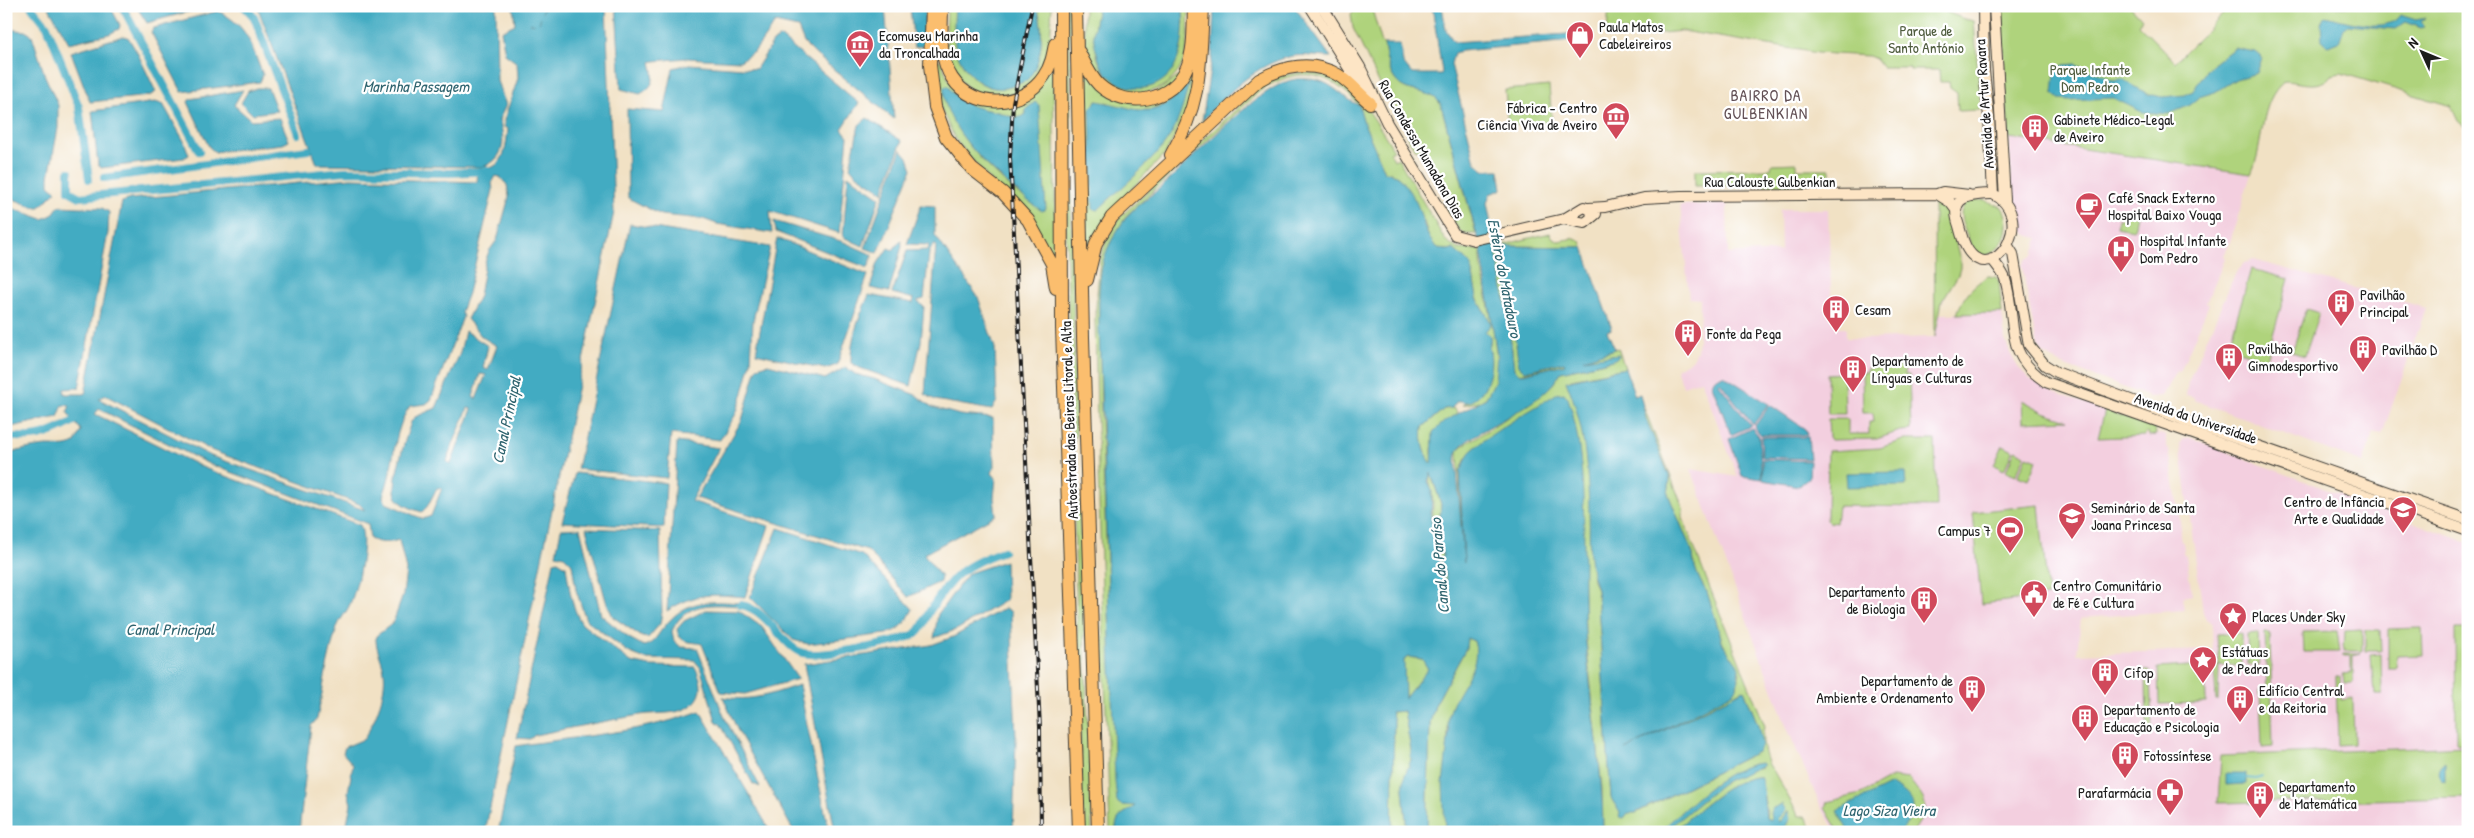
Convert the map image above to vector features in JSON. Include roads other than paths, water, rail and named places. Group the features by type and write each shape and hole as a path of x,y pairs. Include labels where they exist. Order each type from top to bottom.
{"highway":[{"path":"932,6 930,65 935,107 946,137 972,169 1003,193 1028,220 1052,264 1062,328"},
{"path":"942,6 944,59 952,78 965,91 982,100 1000,102 1017,99 1033,90 1044,76 1052,59 1060,27"},
{"name":"Autoestrada das Beiras Litoral e Alta","path":"1061,6 1062,328 1079,832"},
{"name":"Autoestrada das Beiras Litoral e Alta","path":"1076,6 1083,337 1098,832"},
{"path":"1076,46 1088,71 1109,92 1131,100 1154,97 1173,86 1186,69 1192,53 1194,6"},
{"path":"1166,164 1185,132 1196,99 1203,6"},
{"path":"1083,337 1088,271 1096,243 1112,217 1166,164 1253,85 1283,68 1305,66 1336,74 1370,103"}],"main road":[{"path":"1310,6 1370,103 1387,123"},
{"name":"Rua Condessa Mumadona Dias","path":"1322,6 1360,67 1387,123 1449,229 1455,235 1474,240 1578,216"},
{"name":"Avenida de Artur Ravara","path":"1983,6 1984,71 1989,117 1993,194"},
{"name":"Avenida de Artur Ravara","path":"1994,6 2005,200"},
{"name":"Rua Calouste Gulbenkian","path":"1591,213 1626,200 1681,196 1937,194 1948,192 1969,194"},
{"path":"1937,194 1956,210"},
{"path":"1969,194 1993,194 2005,200 2011,210 2013,227 2008,246 1992,259 1982,260 1975,258 1968,250 1958,225 1956,210 1962,200 1969,194"},
{"path":"1584,207 1591,213 1587,223 1578,216 1584,207"},
{"name":"Avenida da Universidade","path":"2008,246 2013,254 2029,345 2045,365 2056,372 2184,420 2468,520"},
{"name":"Avenida da Universidade","path":"1992,259 2005,277 2017,350 2024,363 2046,382 2468,531"}],"water":[{"path":"48,6 110,6 120,25 119,29 109,34 69,43"},
{"path":"136,6 209,6 147,23"},
{"name":"Marinha Passagem","path":"257,6 496,6 497,81 506,105 499,120 503,142 499,154 490,164 482,167 317,164"},
{"name":"Canal Principal","path":"513,6 606,6 614,212 485,832 345,832 351,804 348,792 353,765 343,753 345,747 364,739 376,715 382,697 384,671 376,636 393,623 403,595 406,570 399,540 378,542 370,539 368,524 207,463 99,409 95,414 204,468 360,525 363,542 356,587 347,611 337,627 317,719 311,726 299,832 6,832 6,455 37,447 71,445 75,443 81,430 67,412 70,406 63,405 58,417 6,428 6,206 43,219 52,215 59,206 102,208 109,212 108,233 79,388 64,389 65,394 85,394 122,202 130,199 351,178 477,182 478,170 487,169 499,163 506,145 508,129 504,127 504,120 518,78 517,63 505,54 501,31 515,24","holes":["496,176 500,177 507,185 509,197 497,240 489,251 485,262 479,296 467,319 482,337 497,346 488,370 483,368 488,346 465,331 460,353 436,408 415,417 411,422 400,460 395,490 400,502 422,512 427,507 437,488 442,488 431,516 423,519 386,503 383,496 404,416 410,406 426,404 431,400 463,317 461,312 468,293 493,190 492,183","480,374 486,375 476,399 473,397","105,395 213,451 359,504 365,510 211,456 99,399","468,408 472,409 451,464 447,462"]},
{"name":"Ecomuseu Marinha da Troncalhada","path":"616,6 885,6 894,119 815,54 804,43 798,28 775,23 755,51 740,61 686,58 654,61 651,62 653,81 649,88 640,94 621,89"},
{"path":"910,6 925,6 924,46 914,47"},
{"path":"955,6 1037,6 1041,24 1041,44 1037,64 1027,80 1006,88 996,88 979,82 971,75 965,68 956,49 954,33"},
{"path":"1098,6 1183,6 1182,45 1174,67 1166,78 1156,85 1132,88 1111,78 1103,68 1094,43 1094,28"},
{"path":"1214,6 1294,6 1331,57 1296,56 1273,63 1240,84 1202,121 1212,57"},
{"name":"Canal do Paraíso","path":"1432,6 1442,6 1446,30 1454,42 1582,33 1583,40 1461,51 1454,53 1451,64 1475,162 1484,170 1499,170 1502,189 1490,194 1487,203 1508,315 1514,369 1518,373 1523,374 1565,364 1564,362 1525,371 1519,366 1501,254 1505,246 1583,247 1612,329 1607,331 1615,349 1583,359 1618,354 1619,356 1613,360 1561,372 1553,384 1529,404 1462,445 1456,459 1464,563 1460,471 1469,453 1512,421 1556,394 1564,393 1568,398 1580,453 1584,514 1585,632 1599,757 1603,832 1445,832 1443,783 1449,732 1448,720 1456,697 1474,664 1476,653 1474,641 1467,638 1466,648 1435,705 1430,723 1427,832 1407,832 1403,789 1405,775 1411,760 1411,750 1404,711 1391,712 1394,720 1392,832 1116,832 1119,818 1135,806 1121,805 1117,802 1115,781 1099,329 1100,279 1107,250 1129,214 1167,182 1247,106 1265,93 1296,79 1317,80 1331,86 1360,106 1366,128 1385,172 1397,175 1411,193 1431,241 1437,247 1444,250 1453,249 1471,264 1477,298 1491,324 1485,332 1490,338 1491,362 1486,385 1477,397 1471,401 1457,401 1452,408 1444,409 1423,427 1424,447 1432,464 1433,432 1445,421 1486,398 1495,381 1497,355 1481,250 1441,105 1432,96 1407,89 1397,82 1389,69 1384,44 1400,44 1403,63 1412,74 1441,74","holes":["1431,473 1441,504 1439,530 1434,529 1431,519 1432,491 1428,481","1435,541 1439,542 1443,556 1441,560 1446,579 1444,585","1444,589 1450,594 1452,601 1445,607 1442,607","1408,657 1422,659 1428,669 1405,698 1404,660"]},
{"path":"218,11 237,23 248,37 263,75 260,82 182,92 151,32 154,28"},
{"path":"2400,15 2416,20 2425,18 2420,22 2424,26 2421,28 2406,22 2395,29 2348,25 2344,28 2339,42 2329,46 2322,40 2321,23 2325,16 2354,23 2376,25 2394,21"},
{"path":"6,29 25,31 32,35 45,76 58,105 58,128 49,177 49,185 56,191 40,207 33,207 6,196"},
{"path":"123,36 128,37 156,92 149,96 90,102 71,52"},
{"path":"780,37 859,103 842,129 848,136 839,233 770,211 772,233 717,224 703,219 661,215 628,198 627,109 664,112 673,68 689,64 756,69 773,42"},
{"path":"2234,48 2255,52 2262,58 2257,73 2236,79 2215,92 2199,97 2188,106 2169,114 2142,112 2113,98 2069,100 2059,99 2053,93 2055,73 2058,68 2064,65 2076,64 2113,80 2122,79 2148,94 2162,97 2185,95 2193,91 2207,69"},
{"path":"1189,83 1173,131 1158,152 1098,210 1093,209 1090,108 1097,101 1137,110 1156,109 1166,104"},
{"path":"948,86 958,98 969,105 1011,117 1019,117 1026,114 1026,109 1035,102 1039,105 1046,209 1042,211 1026,199 978,156 953,121 946,104 944,87"},
{"path":"257,88 268,88 277,111 252,114 241,103 248,91"},
{"path":"243,90 234,105 251,120 280,118 289,141 283,144 215,152 209,147 188,102 190,99"},
{"path":"155,102 163,104 184,141 189,155 184,158 101,168 98,165 92,111"},
{"path":"867,118 902,141 883,192 856,174 850,167 859,125"},
{"path":"901,149 908,157 912,169 878,253 865,248"},
{"path":"848,175 880,197 863,246 843,237"},
{"path":"921,205 935,206 935,235 978,297 995,348 997,401 992,410 935,400 925,394 936,245 933,245 929,253 924,299 917,301 924,307 921,342 911,386 851,363 856,328 869,295 913,303 914,299 892,293 907,251 928,250 929,245 907,244"},
{"path":"774,221 844,242 873,255 868,268 776,232"},
{"path":"630,224 770,247 753,321 751,362 736,414 720,440 671,434 667,478 577,469"},
{"path":"777,238 868,275 837,365 825,369 756,353"},
{"path":"901,240 902,246 889,292 870,288 878,263 888,248 893,250"},
{"path":"768,364 825,379 846,367 855,374 916,395 932,407 960,415 993,418 994,468 992,473 996,478 994,498 996,515 924,554 941,577 940,582 908,597 868,551 696,498 742,420 757,367"},
{"path":"1625,368 1635,396 1640,394 1646,419 1670,478 1668,494 1693,554 1697,574 1707,592 1723,644 1739,667 1737,687 1733,693 1625,750 1744,690 1758,725 1762,745 1757,752 1635,813 1628,813 1624,818 1619,817 1620,813 1611,798 1597,589 1590,561 1586,462 1581,429 1566,381"},
{"path":"1723,375 1769,404 1753,425 1720,382 1719,384 1751,426 1731,435 1712,385 1714,379"},
{"path":"1770,405 1805,429 1807,435 1761,435 1754,427"},
{"path":"1752,428 1759,436 1762,479 1742,476 1729,439"},
{"path":"1761,437 1808,437 1810,459 1762,457"},
{"path":"677,442 719,448 691,501 769,526 745,597 713,595 696,597 667,611"},
{"path":"1762,459 1810,461 1809,478 1799,486 1763,480"},
{"path":"1905,472 1906,486 1847,487 1846,473"},
{"path":"575,473 666,483 664,528 562,522"},
{"path":"580,528 601,615 629,638 644,646 653,641 664,627 681,611 690,606 709,602 743,603 740,606 710,605 692,609 678,621 672,631 674,641 681,647 697,648 724,716 760,787 753,784 721,725 716,721 700,667 694,660 645,659 628,652 586,620 576,590 572,564 564,556 556,554 561,529"},
{"path":"586,528 660,531 662,612 660,624 648,638 642,637 613,617 606,601"},
{"path":"778,528 862,555 913,609 905,622 896,630 886,634 808,644 793,640 750,597"},
{"path":"558,561 566,566 573,603 582,624 631,662 650,666 695,667 701,682 701,692 692,705 681,711 646,714 535,735 530,739 517,738 554,562"},
{"path":"1005,561 1006,600 958,629 934,638 938,614 969,573"},
{"path":"1005,608 1011,612 1016,738 1013,832 835,832 804,664 931,645 953,637"},
{"path":"706,610 739,611 762,627 798,679 745,694 721,692 702,644 683,640 678,634 677,629 684,621"},
{"path":"799,685 829,832 794,832 737,729 723,697 752,698"},
{"path":"700,711 771,832 498,832 516,746 632,729"},
{"path":"2445,762 2445,782 2441,780 2438,773 2439,768"},
{"path":"1761,763 1764,765 1724,782 1664,832 1659,832 1693,801 1720,780 1747,766"},
{"path":"2226,773 2246,773 2246,784 2226,785"},
{"path":"1760,777 1762,780 1766,818 1771,820 1770,813 1773,808 1782,804 1786,810 1777,819 1779,822 1788,811 1790,819 1784,829 1786,832 1672,832 1723,791 1745,779"},
{"name":"Lago Siza Vieira","path":"1891,784 1906,794 1913,805 1913,811 1900,832 1849,832 1837,811"}],"waterway":[{"path":"31,6 47,26 79,107 89,179"},
{"path":"122,6 199,151"},
{"path":"244,6 254,17 298,134"},
{"path":"104,178 308,150"},
{"path":"69,172 69,191 80,197 345,171 449,173 488,171"},
{"path":"6,438 42,435 74,421"},
{"path":"741,605 759,613 789,644 803,653 826,653 880,645 897,641 918,632 929,612 953,579 969,566 1003,551"},
{"path":"2246,778 2257,779 2262,777"}],"railway":[{"path":"1032,6 1013,103 1010,157 1040,727 1041,832"}],"place":[{"name":"Paula Matos Cabeleireiros","path":"1580,59"},
{"name":"Ecomuseu Marinha da Troncalhada","path":"860,68"},
{"name":"Fábrica - Centro Ciência Viva de Aveiro","path":"1616,140"},
{"name":"Gabinete Médico-Legal de Aveiro","path":"2035,152"},
{"name":"Café Snack Externo Hospital Baixo Vouga","path":"2089,230"},
{"name":"Hospital Infante Dom Pedro","path":"2121,273"},
{"name":"Pavilhão Principal","path":"2341,327"},
{"name":"Cesam","path":"1836,333"},
{"name":"Fonte da Pega","path":"1688,357"},
{"name":"Pavilhão D","path":"2363,373"},
{"name":"Pavilhão Gimnodesportivo","path":"2229,381"},
{"name":"Departamento de Línguas e Culturas","path":"1853,393"},
{"name":"Centro de Infância Arte e Qualidade","path":"2403,534"},
{"name":"Seminário de Santa Joana Princesa","path":"2072,540"},
{"name":"Campus 7","path":"2010,554"},
{"name":"Centro Comunitário de Fé e Cultura","path":"2034,618"},
{"name":"Departamento de Biologia","path":"1924,624"},
{"name":"Places Under Sky","path":"2233,640"},
{"name":"Estátuas de Pedra","path":"2203,684"},
{"name":"Cifop","path":"2105,696"},
{"name":"Departamento de Ambiente e Ordenamento","path":"1972,713"},
{"name":"Edifício Central e da Reitoria","path":"2240,723"},
{"name":"Departamento de Educação e Psicologia","path":"2085,742"},
{"name":"Fotossíntese","path":"2125,779"},
{"name":"Parafarmácia","path":"2170,816"},
{"name":"Departamento de Matemática","path":"2260,819"}],"district":[{"name":"BAIRRO DA GULBENKIAN","path":"1766,104"}],"park label":[{"name":"Parque de Santo António","path":"1926,38"},
{"name":"Parque Infante Dom Pedro","path":"2090,78"}],"water label":[{"name":"Esteiro do Matadouro","path":"1505,278"}]}
